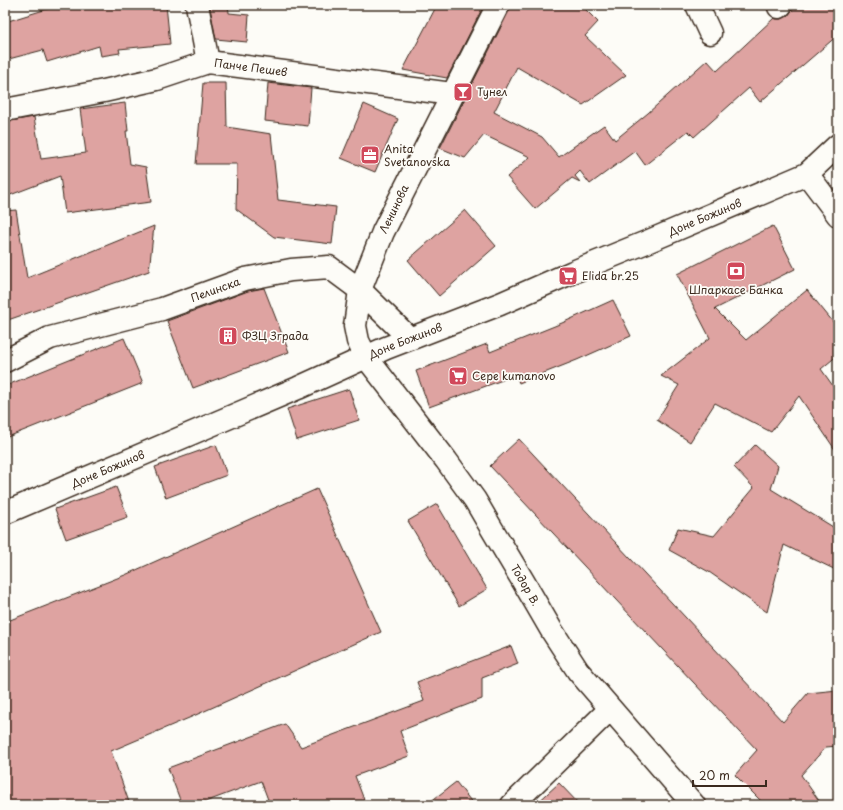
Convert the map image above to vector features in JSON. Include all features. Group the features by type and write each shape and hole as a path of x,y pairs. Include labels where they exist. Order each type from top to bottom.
{"street":[{"path":"197,5 208,62"},
{"name":"Ленинова","path":"366,357 358,341 355,326 360,290 382,232 498,5"},
{"path":"697,5 710,33"},
{"name":"Панче Пешев","path":"5,110 157,79 208,62 452,94"},
{"path":"838,145 808,174 838,215"},
{"name":"Доне Божинов","path":"5,513 298,388 409,338 500,304 808,174"},
{"name":"Пелинска","path":"5,361 50,338 162,309 245,280 291,270 329,267 360,290 409,338"},
{"name":"Тодор В.","path":"366,357 475,500 552,631 578,672 694,805"},
{"path":"512,805 610,709"}],"building":[{"path":"60,5 166,5 170,44 119,49 120,53 101,56 99,46 47,62 43,50 5,60 5,22"},
{"path":"211,5 228,5 229,13 249,15 247,42 216,39 210,8"},
{"path":"437,5 484,5 447,78 403,70"},
{"path":"510,5 581,5 598,22 585,36 626,75 583,105 517,67 494,112 542,137 559,157 604,125 615,140 648,113 707,60 717,71 774,18 782,19 788,16 793,9 793,5 838,5 838,35 760,102 749,88 694,137 688,131 645,165 635,151 590,184 580,171 575,176 580,182 572,178 535,209 507,177 530,157 484,135 465,158 440,148 509,11"},
{"path":"203,83 226,83 227,127 271,134 278,200 336,207 332,244 274,237 236,209 237,164 196,164"},
{"path":"268,83 311,88 308,126 265,121"},
{"path":"125,103 128,131 126,131 130,164 146,167 151,202 65,213 60,176 5,197 5,122 34,117 41,159 86,153 80,109"},
{"path":"364,104 398,119 375,172 341,158"},
{"path":"16,210 27,278 154,226 149,271 5,321 5,211"},
{"path":"465,210 496,246 439,296 408,260"},
{"path":"773,226 795,269 715,309 746,340 807,290 838,328 838,355 821,369 838,393 838,454 799,396 771,432 715,403 690,442 657,420 679,385 661,376 710,338 677,274"},
{"name":"ФЗЦ Зграда","path":"264,288 289,352 193,388 167,321 248,291"},
{"path":"613,300 631,336 577,360 519,383 516,375 429,407 416,371 487,344 490,352 562,323"},
{"path":"124,338 143,383 5,438 5,386"},
{"path":"349,389 359,420 297,440 287,409"},
{"path":"519,439 783,722 808,693 838,690 838,746 826,747 801,775 822,805 765,805 735,775 757,750 490,466"},
{"path":"216,445 227,475 166,498 155,467"},
{"path":"755,445 778,466 771,489 838,530 838,571 784,545 767,612 709,572 669,550 678,528 714,536 754,488 734,467"},
{"path":"116,487 128,517 66,539 55,509"},
{"path":"317,489 381,632 189,718 111,751 130,805 5,805 5,622 125,575"},
{"path":"437,504 487,589 459,606 408,521"},
{"path":"511,646 518,664 482,678 482,699 400,731 409,756 355,776 366,805 270,805 261,781 197,805 182,805 168,768 285,724 301,747 424,701 417,682"},
{"path":"456,782 474,805 426,805"},
{"path":"559,783 580,805 535,805"}],"place":[{"name":"Тунел","path":"463,92"},
{"name":"Anita Svetanovska","path":"370,155"},
{"name":"Шпаркасе Банка","path":"736,271"},
{"name":"Elida br.25","path":"568,276"},
{"name":"ФЗЦ Зграда","path":"228,336"},
{"name":"Cepe kumanovo","path":"458,376"}]}
